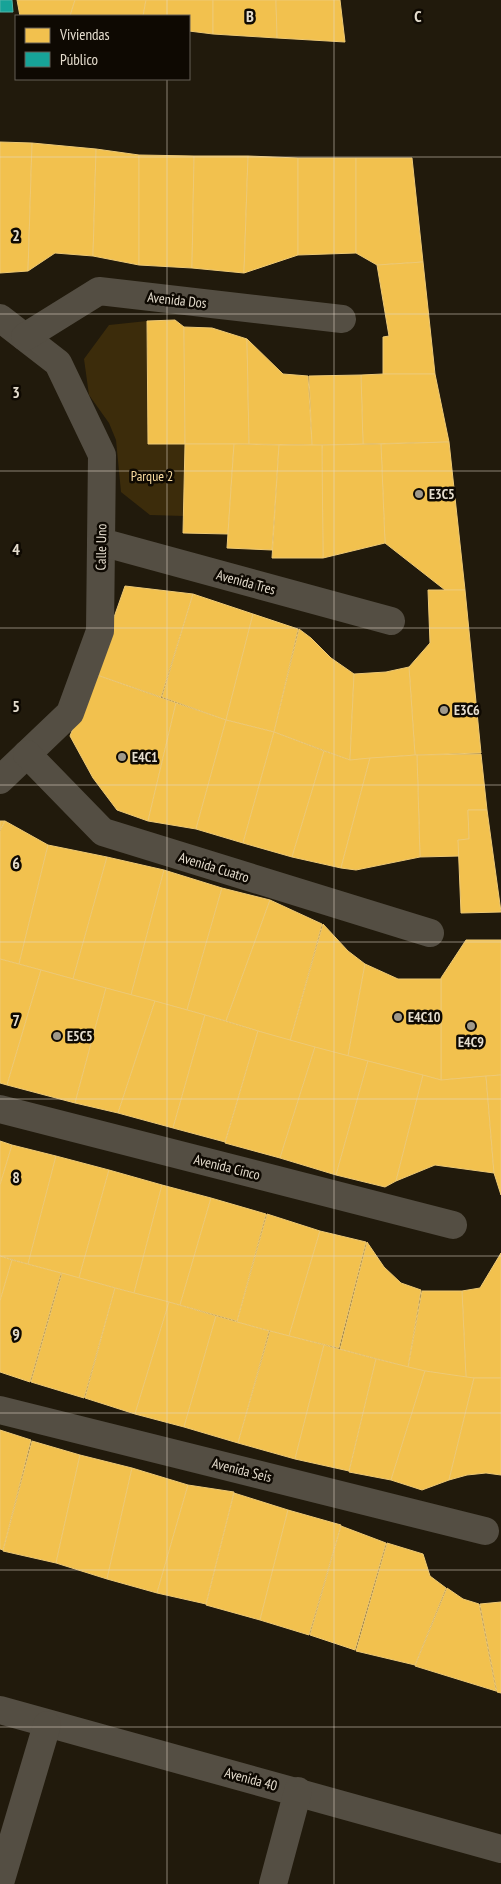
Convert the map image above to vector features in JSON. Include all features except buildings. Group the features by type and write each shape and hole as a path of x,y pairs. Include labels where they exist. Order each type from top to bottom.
{"street":[{"name":"Avenida Dos","path":"25,336 99,291 342,319"},
{"name":"Calle Uno","path":"0,318 58,363 102,455 100,631 70,714 0,780"},
{"name":"Avenida Tres","path":"101,542 392,621"},
{"name":"Avenida Cuatro","path":"27,754 103,832 430,933"},
{"name":"Avenida Cinco","path":"0,1109 453,1225"},
{"name":"Avenida Seis","path":"0,1410 485,1531"},
{"name":"Avenida 40","path":"0,1710 47,1725 298,1791 501,1849"},
{"path":"0,1882 47,1725"},
{"path":"272,1884 298,1791"}],"green space":[{"name":"Parque 2","path":"147,321 148,443 185,444 184,516 150,515 121,492 116,440 109,423 89,395 84,359 109,325"}],"place":[{"name":"E3C5","path":"419,494"},
{"name":"E3C6","path":"444,710"},
{"name":"E4C1","path":"122,757"},
{"name":"E4C10","path":"398,1017"},
{"name":"E4C9","path":"471,1026"},
{"name":"E5C5","path":"57,1036"}]}
